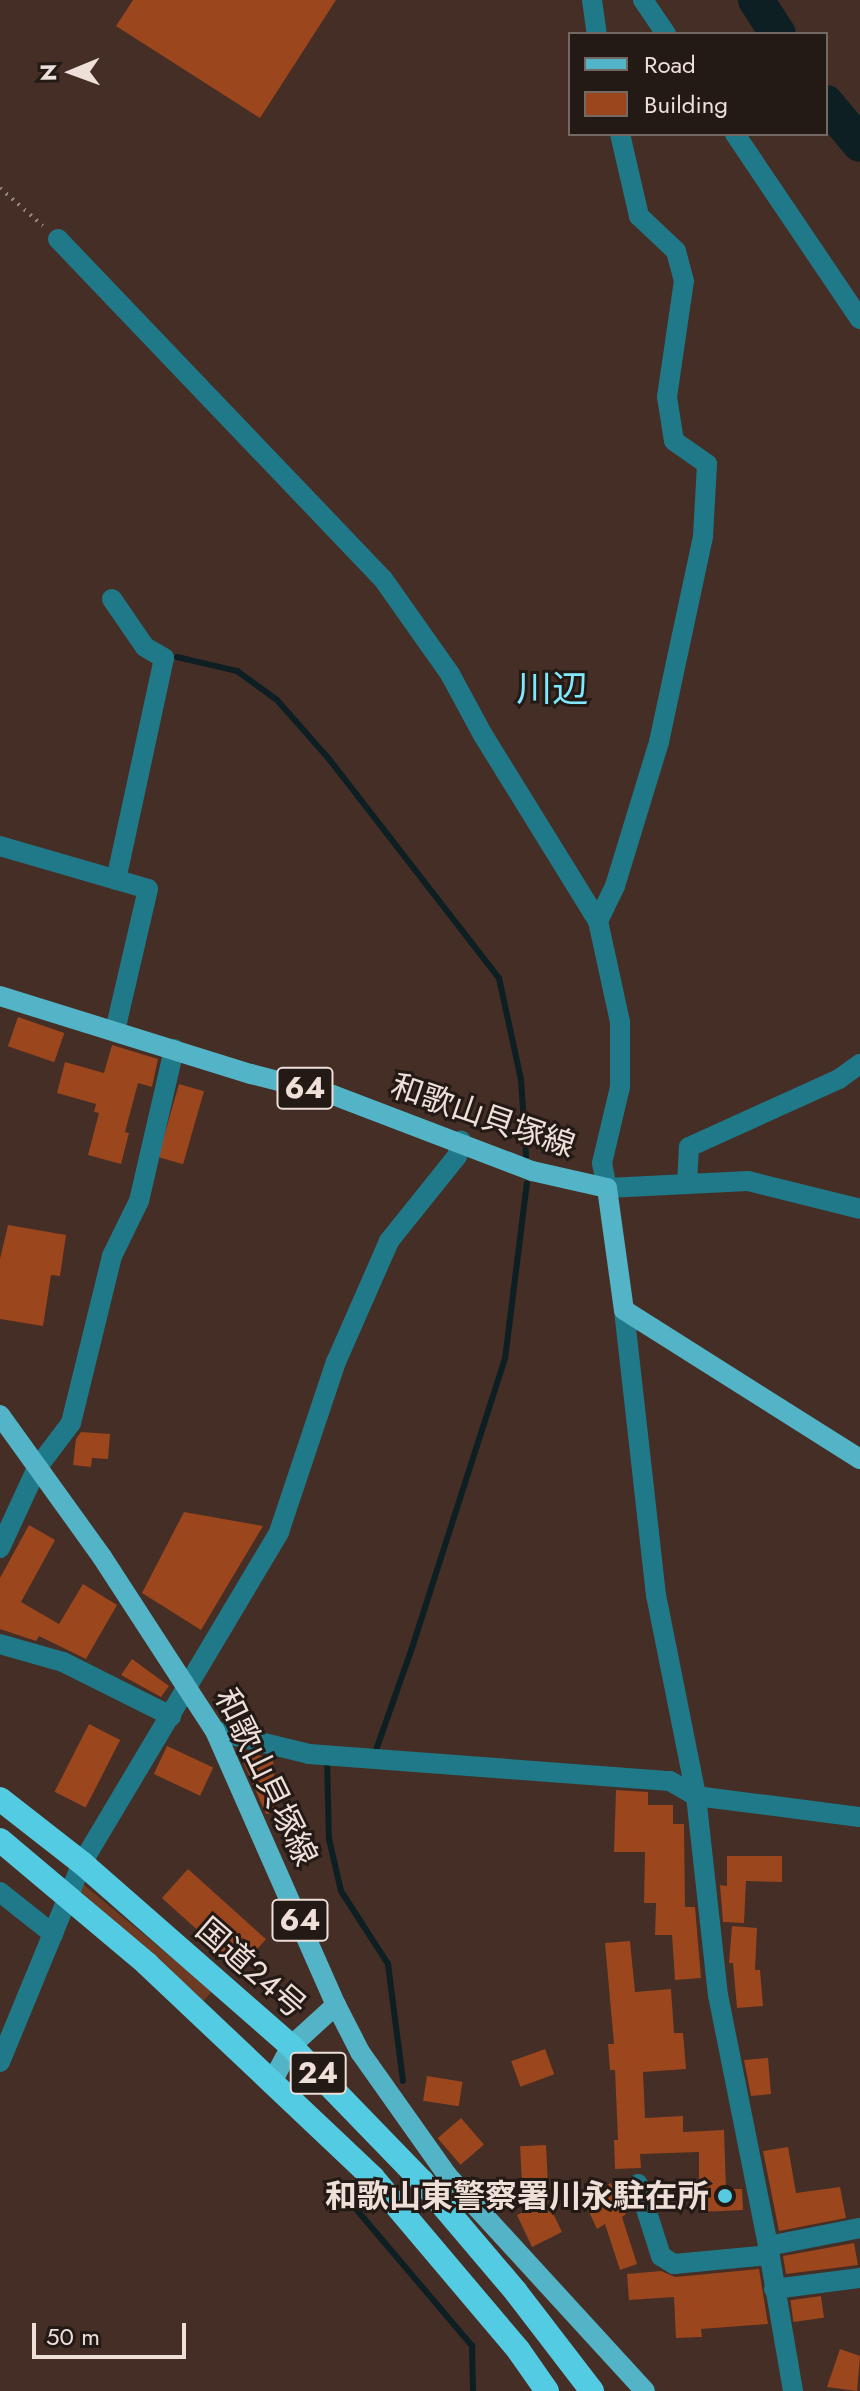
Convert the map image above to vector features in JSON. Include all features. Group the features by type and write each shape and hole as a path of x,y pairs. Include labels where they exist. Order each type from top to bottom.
{"highway":[{"name":"国道24号","path":"0,1799 82,1863 291,2046 422,2181 516,2292 592,2391"},
{"name":"国道24号","path":"0,1840 273,2080 373,2178 519,2351 547,2391"}],"main road":[{"name":"和歌山貝塚線","path":"0,996 251,1074 333,1095 461,1141 532,1171 607,1188 624,1310"},
{"path":"624,1310 860,1459"},
{"name":"和歌山貝塚線","path":"0,1415 189,1687 215,1731 336,2005 360,2052 447,2175 645,2391"},
{"path":"273,2080 291,2046 336,2005"}],"street":[{"path":"592,0 597,32"},
{"path":"643,0 665,32"},
{"path":"598,921 615,886 659,742 703,536 707,464 674,441 667,397 684,281 676,251 639,216 620,136"},
{"path":"736,136 860,319"},
{"path":"58,239 383,579 450,674 483,735 598,921 620,1022 620,1087 602,1163 607,1188 748,1181 860,1209"},
{"path":"112,599 145,647 164,658 116,880"},
{"path":"0,846 148,889 115,1031"},
{"path":"0,1548 37,1468 71,1423 112,1256 139,1201 174,1049"},
{"path":"687,1184 689,1147 839,1079 860,1064"},
{"path":"0,2062 82,1863 279,1532 336,1362 389,1241 457,1156 461,1141"},
{"path":"624,1310 656,1595 696,1796 718,1995 769,2250 793,2391"},
{"path":"0,1644 63,1662 171,1716"},
{"path":"215,1731 309,1754 670,1781 696,1796 860,1817"},
{"path":"0,1892 53,1934"},
{"path":"638,2184 661,2256 674,2264 769,2250 860,2228"},
{"path":"774,2289 860,2278"}],"path":[{"path":"0,188 58,239"}],"shaded area":[{"path":"83,1884 212,1991 204,2001 78,1889"}],"building":[{"path":"133,0 336,0 260,118 116,26"},
{"path":"18,1017 64,1033 54,1062 8,1046"},
{"path":"112,1045 158,1059 152,1087 138,1083 125,1132 129,1133 121,1164 88,1155 99,1113 94,1112 96,1104 57,1093 65,1062 104,1073"},
{"path":"179,1084 204,1091 183,1164 158,1157"},
{"path":"8,1225 66,1235 60,1276 51,1275 43,1326 0,1319 0,1259"},
{"path":"81,1432 110,1434 108,1459 92,1458 91,1467 73,1465 76,1439"},
{"path":"184,1512 263,1526 201,1630 142,1593"},
{"path":"29,1525 55,1540 21,1602 59,1624 83,1584 117,1605 86,1659 39,1636 36,1641 0,1629 0,1578"},
{"path":"132,1659 169,1686 161,1697 121,1675"},
{"path":"89,1724 120,1740 86,1808 54,1792"},
{"path":"167,1746 213,1768 200,1796 154,1774"},
{"path":"238,1750 273,1759 277,1812 266,1814"},
{"path":"616,1790 648,1792 648,1805 673,1805 673,1824 684,1824 685,1907 695,1907 701,1978 675,1980 672,1935 655,1935 656,1903 644,1903 645,1852 614,1852"},
{"path":"727,1856 782,1856 782,1882 746,1881 744,1923 723,1922 720,1885 727,1886"},
{"path":"188,1869 266,1939 240,1968 162,1898"},
{"path":"732,1926 757,1928 755,1970 760,1970 763,2006 737,2008 733,1963 729,1963"},
{"path":"630,1941 635,1992 671,1989 674,2033 683,2033 686,2069 643,2072 645,2118 683,2116 683,2132 724,2130 726,2189 742,2189 743,2210 699,2212 699,2152 640,2154 641,2168 615,2169 614,2140 618,2140 615,2070 610,2070 608,2044 614,2044 605,1943"},
{"path":"545,2049 554,2074 520,2087 511,2061"},
{"path":"768,2058 771,2094 751,2096 744,2060"},
{"path":"427,2076 463,2082 459,2106 423,2101"},
{"path":"461,2118 484,2144 461,2165 438,2138"},
{"path":"546,2145 548,2182 522,2183 520,2146"},
{"path":"788,2147 796,2193 840,2187 846,2218 779,2231 763,2151"},
{"path":"611,2183 626,2214 622,2217 637,2264 620,2270 605,2224 597,2229 582,2197"},
{"path":"548,2200 549,2212 552,2211 562,2232 532,2247 517,2215"},
{"path":"854,2243 858,2265 786,2274 783,2256"},
{"path":"759,2269 768,2324 701,2329 702,2337 676,2338 674,2297 629,2300 627,2274 661,2271 675,2277"},
{"path":"821,2296 824,2318 793,2322 790,2300"},
{"path":"840,2349 860,2356 857,2391 827,2387"}],"waterway":[{"path":"756,0 777,32"},
{"path":"828,105 860,144"},
{"path":"177,657 237,671 277,700 329,759 499,978 521,1080 526,1156"},
{"path":"375,1753 505,1359 527,1183"},
{"path":"327,1759 329,1839 341,1891 388,1964 403,2081"},
{"path":"356,2209 472,2346 473,2391"}],"place":[{"name":"和歌山東警察署川永駐在所","path":"725,2196"}],"district":[{"name":"川辺","path":"552,689"}]}
